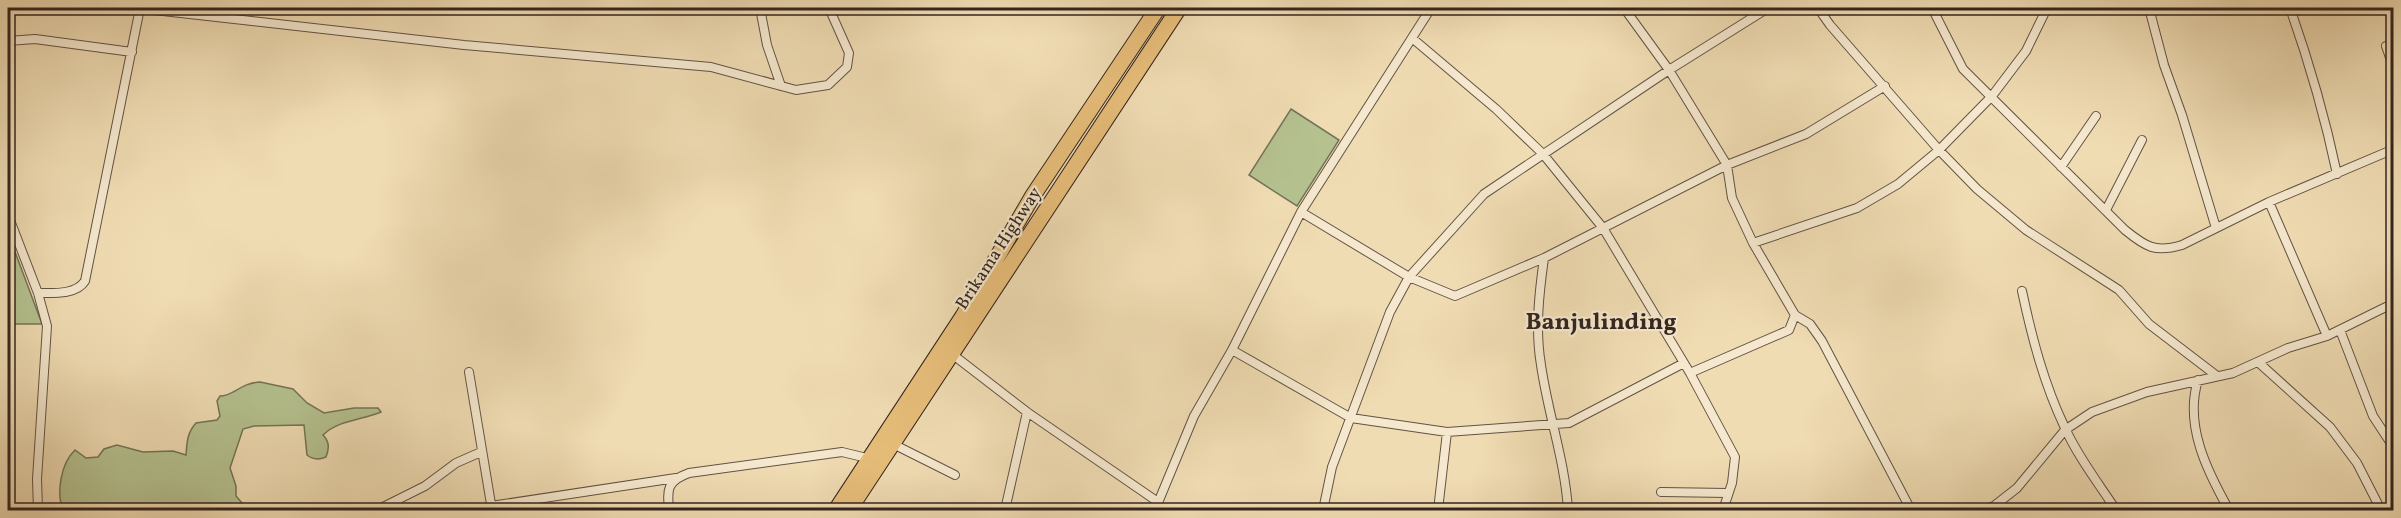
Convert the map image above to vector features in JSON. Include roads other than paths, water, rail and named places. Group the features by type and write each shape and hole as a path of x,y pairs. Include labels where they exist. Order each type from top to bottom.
{"highway":[{"name":"Brikama Highway","path":"849,510 875,461 1032,197 1158,8"},
{"name":"Brikama Highway","path":"836,510 875,461 892,444 1179,8"}],"street":[{"path":"38,293 72,291 81,288 85,281 139,8 464,45 711,67 796,90 828,85 847,67 849,53 829,8"},
{"path":"760,8 767,45 781,86"},
{"path":"952,354 1156,506 1194,416 1232,350 1301,212 1431,8"},
{"path":"1624,8 1669,70 1727,165 1732,198 1753,243 1795,315 1810,324 1822,341 1911,510"},
{"path":"1323,510 1332,467 1390,312 1409,277 1484,194 1669,70 1768,8"},
{"path":"1818,8 1830,25 1939,150 1977,189 2026,230 2119,290 2149,324 2217,376"},
{"path":"1932,8 1963,69 2141,243 2154,248 2167,249 2182,245 2269,202 2394,149"},
{"path":"1753,243 1857,208 1898,184 1939,150 1992,96 2026,51 2047,8"},
{"path":"2150,8 2164,65 2216,228"},
{"path":"2290,8 2324,112 2337,174"},
{"path":"1412,38 1496,109 1543,154 1604,228 1682,364 1690,373 1735,457 1723,510"},
{"path":"8,41 35,39 132,52"},
{"path":"2386,46 2394,69"},
{"path":"1301,212 1409,277 1455,296 1544,258 1727,165 1806,134 1885,86"},
{"path":"2061,167 2096,116"},
{"path":"2106,210 2142,140"},
{"path":"2269,202 2327,336"},
{"path":"8,215 38,293 47,326 37,479 38,510"},
{"path":"1544,258 1538,299 1541,364 1555,424 1568,510"},
{"path":"2022,291 2033,343 2046,384 2065,430 2116,510"},
{"path":"1983,510 1994,506 2017,488 2065,430 2092,412 2147,392 2233,373 2288,348 2327,336 2394,303"},
{"path":"1690,373 1789,330 1795,315"},
{"path":"2340,330 2373,416 2394,448"},
{"path":"1232,350 1351,418 1447,432 1569,423 1682,364"},
{"path":"2258,362 2330,427 2357,463 2381,510"},
{"path":"470,372 491,508 676,478 689,473 842,452 875,461"},
{"path":"2198,380 2193,394 2193,422 2198,445 2229,510"},
{"path":"1005,510 1027,412"},
{"path":"1438,510 1447,432"},
{"path":"892,444 956,475"},
{"path":"377,510 425,486 456,463 481,452"},
{"path":"669,510 667,494 676,478"},
{"path":"1661,492 1728,493"}],"district":[{"name":"Banjulinding","path":"1601,321"}]}
